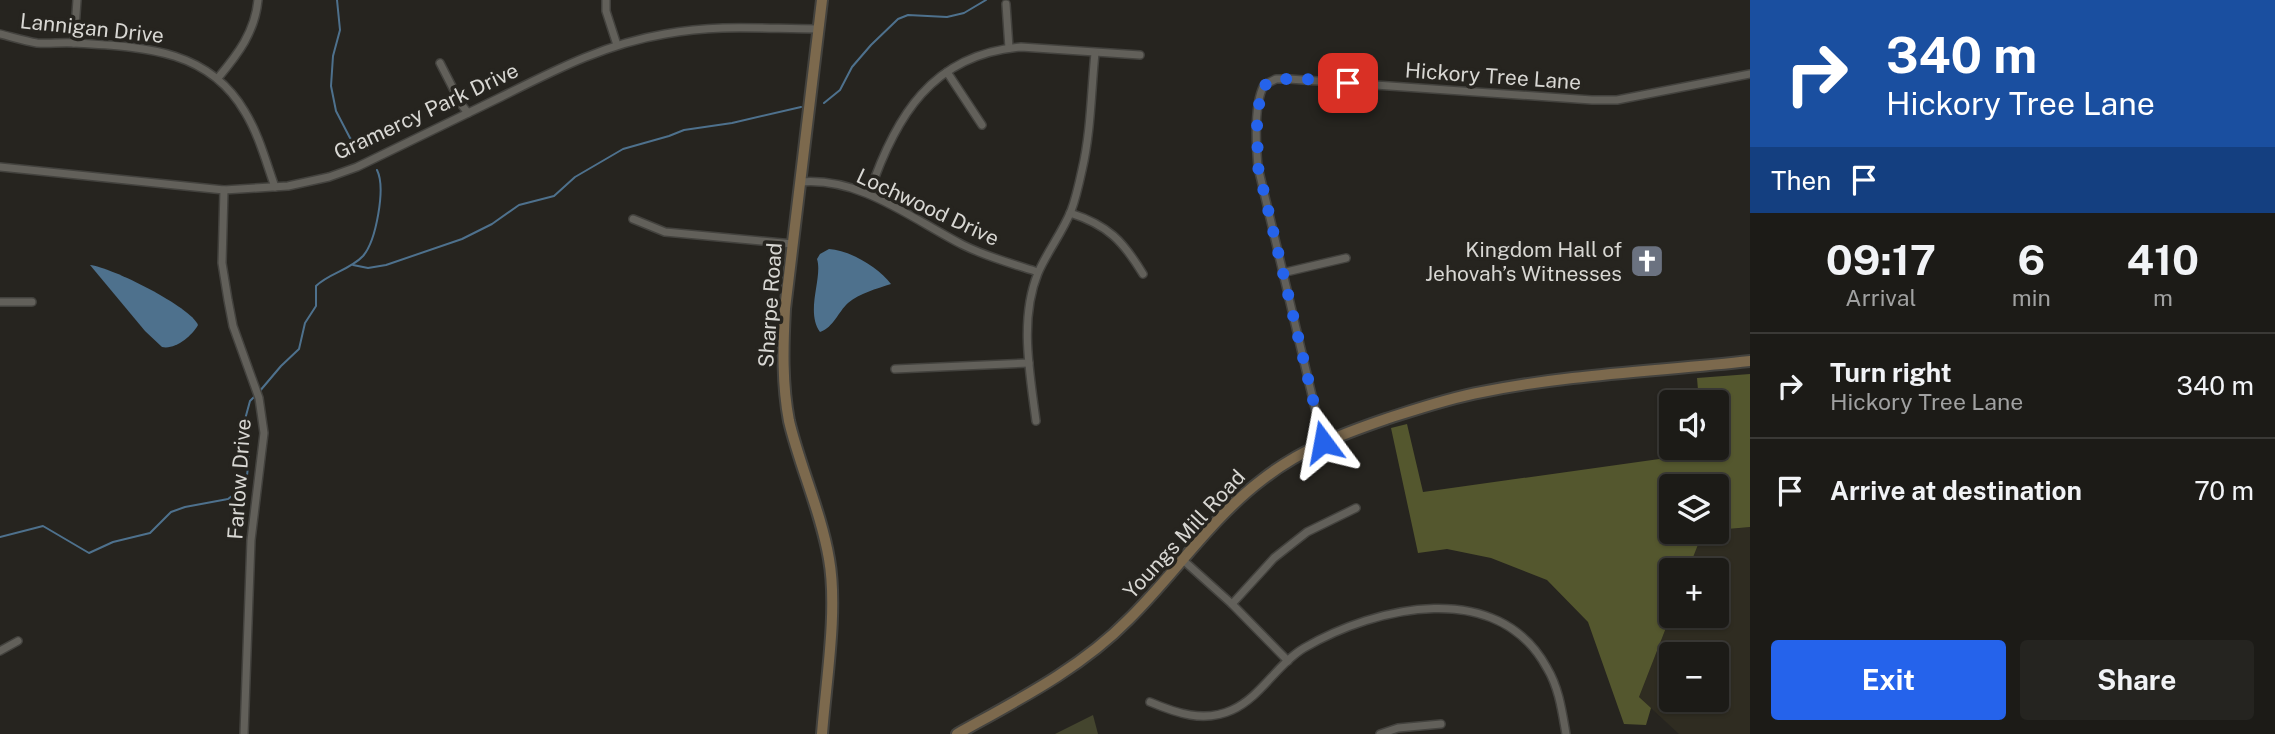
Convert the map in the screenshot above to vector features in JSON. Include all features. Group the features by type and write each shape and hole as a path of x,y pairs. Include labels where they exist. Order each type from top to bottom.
{"street":[{"path":"74,43 77,0"},
{"path":"218,78 251,32 258,0"},
{"path":"606,0 606,11 617,45"},
{"name":"Sharpe Road","path":"822,0 785,309 783,349 785,397 797,451 826,541 831,577 822,734"},
{"path":"1006,4 1009,48"},
{"name":"Gramercy Park Drive","path":"0,167 224,190 275,187 315,180 357,167 551,71 617,45 662,34 713,28 763,26 819,29"},
{"name":"Lannigan Drive","path":"0,34 36,43 74,43 161,50 194,63 218,78 246,113 275,187"},
{"path":"869,194 890,142 905,114 931,83 974,58 1009,48 1040,47 1140,55"},
{"path":"1036,421 1027,325 1031,298 1038,272 1070,213 1086,152 1095,53"},
{"path":"440,63 468,113"},
{"path":"947,72 982,125"},
{"name":"Hickory Tree Lane","path":"1323,442 1257,155 1260,94 1264,85 1289,79 1617,100 1750,74"},
{"name":"Lochwood Drive","path":"801,183 834,183 869,194 978,252 1038,272"},
{"name":"Farlow Drive","path":"224,190 222,263 228,300 233,326 259,398 264,433 251,540 244,734"},
{"path":"1070,213 1098,223 1109,231 1128,249 1143,274"},
{"path":"633,219 665,232 793,244"},
{"path":"1282,273 1346,258"},
{"path":"0,302 32,302"},
{"name":"Youngs Mill Road","path":"964,732 1093,651 1128,621 1218,519 1245,493 1282,465 1323,442 1414,410 1485,391 1651,370 1750,361"},
{"path":"895,369 1029,363"},
{"path":"1232,604 1273,558 1307,532 1356,508"},
{"path":"1183,560 1232,604 1288,661"},
{"path":"1150,702 1178,713 1213,716 1245,702 1301,649 1341,628 1383,615 1448,608 1484,615 1514,631 1537,652 1555,684 1566,734"},
{"path":"0,651 18,641"},
{"path":"1380,734 1398,728 1441,724"}],"shaded area":[{"path":"1750,527 1750,734 1679,734 1639,697 1659,646 1659,712 1729,712 1729,642 1660,642 1666,628 1729,628 1729,558 1693,558 1698,544 1729,544 1729,529"}],"green space":[{"path":"1750,374 1750,527 1729,529 1729,474 1659,474 1659,544 1698,544 1693,558 1659,558 1659,628 1666,628 1639,697 1651,708 1646,725 1624,724 1588,622 1547,580 1491,558 1447,549 1418,553 1391,428 1407,424 1423,492 1659,459 1729,460 1729,390 1698,390 1697,378"},
{"path":"1093,715 1098,734 1055,734"}],"water":[{"path":"829,249 863,261 891,284 853,300 829,327 820,332 814,314 817,259"},
{"path":"90,265 149,289 181,308 198,325 183,341 162,347 145,331"}],"waterway":[{"path":"337,0 340,30 333,56 331,86 336,111 350,138 368,149"},
{"path":"824,103 840,90 852,67 898,19 908,15 947,17 964,13 986,0"},
{"path":"353,265 368,268 386,265 462,239 492,224 519,205 554,196 575,177 623,149 684,130 732,123 801,107"},
{"path":"259,392 299,349 305,323 316,306 316,286 358,261 368,249 376,227 380,201 380,178 377,170"},
{"path":"0,537 43,526 89,553 113,542 150,533 171,512 228,499 246,485 249,457 244,439 244,423 250,401 255,396"}],"place":[{"name":"Kingdom Hall of Jehovah’s Witnesses","path":"1647,261"}],"route":[{"path":"1323,442 1258,167 1257,122 1261,89 1269,82 1289,79 1348,83"}]}
